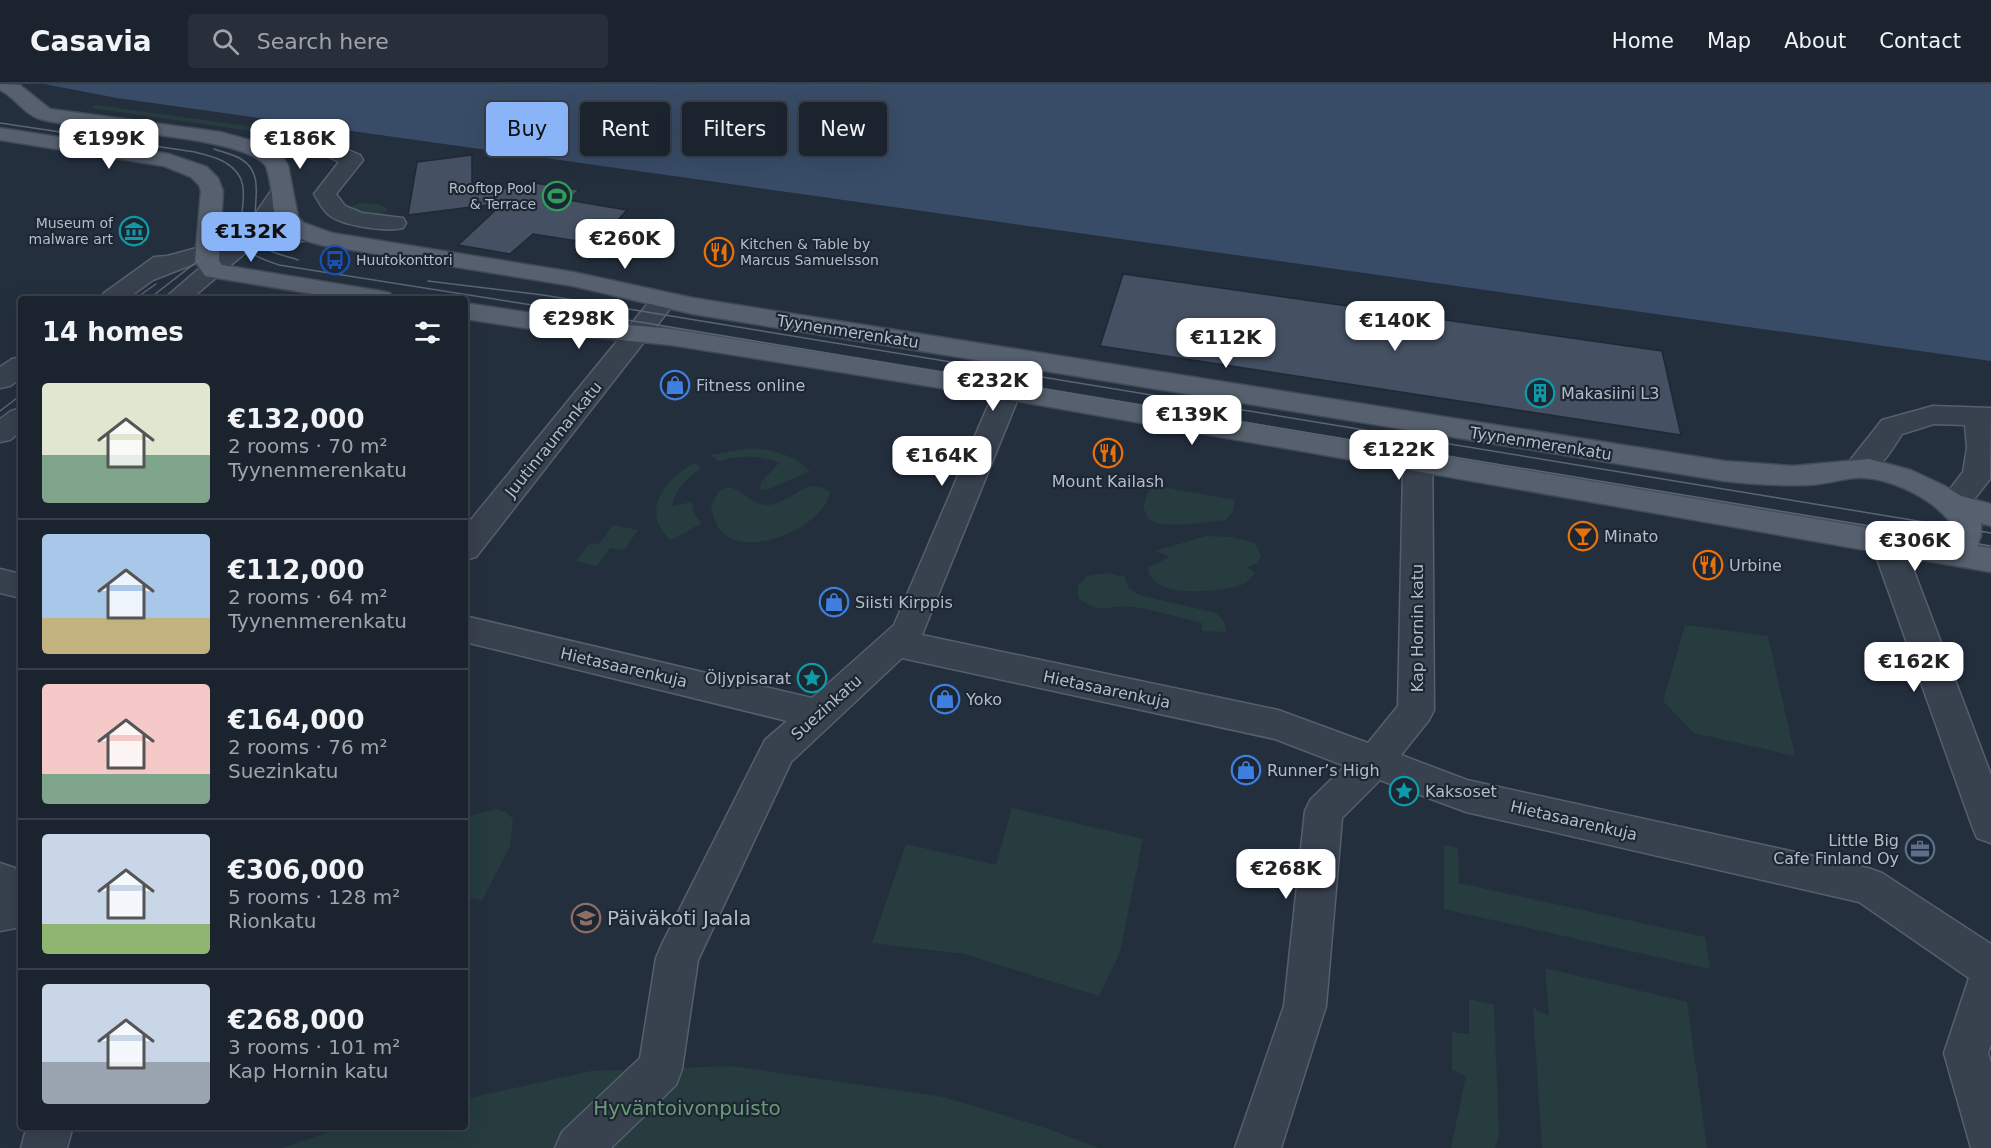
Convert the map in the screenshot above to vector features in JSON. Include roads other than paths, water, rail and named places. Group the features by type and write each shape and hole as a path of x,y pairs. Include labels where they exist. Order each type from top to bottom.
{"main road":[{"path":"0,84 18,90 34,109 44,114 214,138 259,150 272,158 280,169 279,196"},
{"path":"0,134 155,158 191,167 210,183 211,260 372,296"},
{"name":"Tyynenmerenkatu","path":"279,196 282,208 290,222 308,234 374,247 568,278 663,301 1756,475 1834,473 1859,468 1899,477 1920,485 1953,505 1991,514"},
{"name":"Tyynenmerenkatu","path":"468,311 579,328 671,337 1007,391 1830,530 1991,560"},
{"path":"1952,554 1964,542 1966,528 1963,516 1953,505"}],"street":[{"path":"287,129 352,160 325,194 337,211 358,219 395,223"},
{"path":"242,242 269,212 279,196"},
{"path":"116,296 189,242 210,220"},
{"name":"Tyynenmerenkatu","path":"144,275 211,260 242,242 308,234"},
{"path":"180,296 211,260"},
{"name":"Juutinraumankatu","path":"468,545 663,301"},
{"name":"Suezinkatu","path":"578,1148 660,1069 677,958 778,751 907,633 1021,359"},
{"path":"0,380 18,367"},
{"path":"1859,468 1881,444 1892,427 1933,415 1984,417 1975,479 1953,505"},
{"path":"0,433 18,419"},
{"name":"Kap Hornin katu","path":"1258,1148 1305,1006 1324,812 1375,761 1416,710 1418,423"},
{"path":"1887,542 1991,826"},
{"path":"0,581 18,585"},
{"name":"Hietasaarenkuja","path":"468,630 819,714"},
{"name":"Hietasaarenkuja","path":"896,643 1278,725 1466,796 1868,886 1991,968"},
{"path":"1991,976 1966,1053 1991,1140"},
{"path":"44,1148 49,1130"}],"water":[{"path":"44,84 1991,84 1991,361 530,156 568,156 568,102 486,102 486,150 117,98"}],"tram line":[{"path":"0,123 211,156 226,163 237,173 242,184 244,196 241,228"},
{"path":"214,149 238,157 251,168 255,179 256,231 261,242 277,254 298,260"},
{"path":"153,296 241,228"},
{"path":"241,228 245,244 253,254 279,265 646,323 1991,546"},
{"path":"428,281 543,295 1991,533"},
{"path":"139,296 156,284"},
{"path":"0,411 18,397"}],"place":[{"name":"Rooftop Pool & Terrace","path":"557,196"},
{"name":"Museum of malware art","path":"134,231"},
{"name":"Kitchen & Table by Marcus Samuelsson","path":"719,252"},
{"name":"Huutokonttori","path":"335,260"},
{"name":"Fitness online","path":"675,385"},
{"name":"Makasiini L3","path":"1540,393"},
{"name":"Mount Kailash","path":"1108,453"},
{"name":"Minato","path":"1583,536"},
{"name":"Urbine","path":"1708,565"},
{"name":"Siisti Kirppis","path":"834,602"},
{"name":"Öljypisarat","path":"812,678"},
{"name":"Yoko","path":"945,699"},
{"name":"Runner’s High","path":"1246,770"},
{"name":"Kaksoset","path":"1404,791"},
{"name":"Little Big Cafe Finland Oy","path":"1920,849"},
{"name":"Päiväkoti Jaala","path":"586,918"}],"park label":[{"name":"Hyväntoivonpuisto","path":"687,1108"}]}
